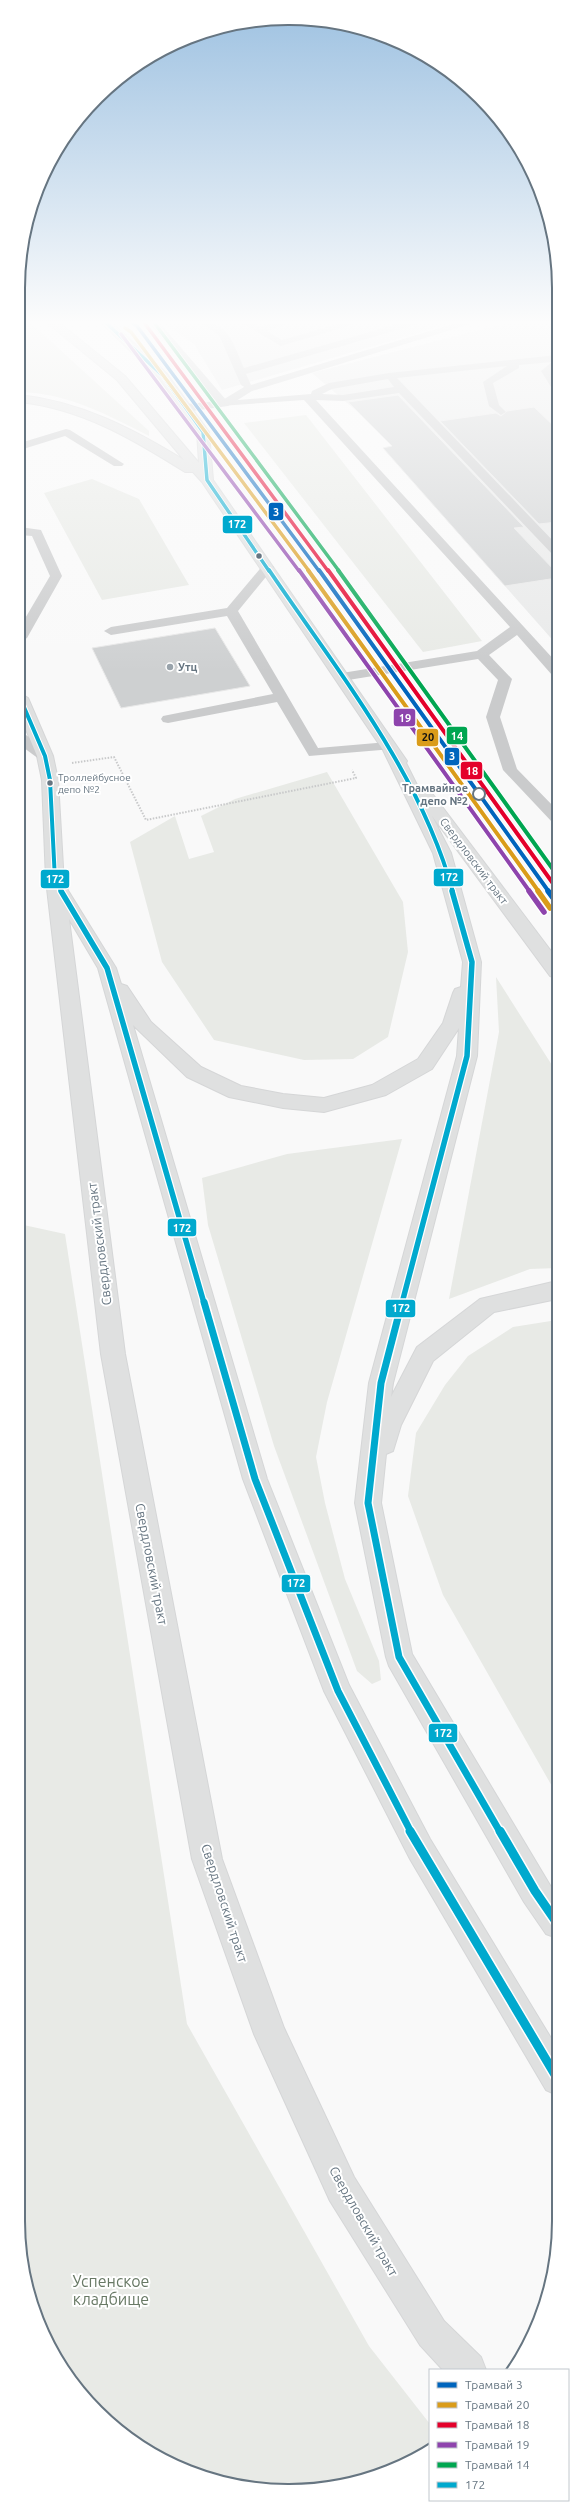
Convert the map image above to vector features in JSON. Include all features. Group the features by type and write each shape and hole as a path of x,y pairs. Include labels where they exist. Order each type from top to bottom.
{"main road":[{"path":"139,438 207,480"},
{"name":"Свердловский тракт","path":"172,438 207,480 268,567 390,748 552,965"},
{"path":"204,438 207,480"},
{"name":"Свердловский тракт","path":"25,710 46,761 50,780 55,880 113,1354 207,1859 270,2034 342,2189 432,2333 467,2369"},
{"path":"390,748 442,853 472,962 467,1056 381,1383 368,1503 399,1657 535,1891 552,1916"},
{"path":"55,880 144,1027 194,1072 236,1092 283,1102 324,1105 379,1090 425,1064 452,1024 472,962"},
{"path":"107,968 255,1479 338,1691 420,1849 552,2071"},
{"path":"368,1503 388,1425 425,1354 488,1305 552,1291"}],"street":[{"path":"25,742 46,761"}],"lane":[{"path":"25,445 47,438"},
{"path":"76,438 118,464"},
{"path":"345,438 552,666"},
{"path":"448,438 552,547"},
{"path":"25,532 38,533 56,576 25,629"},
{"path":"111,631 232,611 268,567"},
{"path":"232,611 314,753 390,748"},
{"path":"342,677 481,654 518,628"},
{"path":"481,654 505,679 493,717 510,770 552,814"},
{"path":"168,719 281,696"}],"path":[{"path":"390,748 433,740"},
{"path":"46,761 114,757 146,820 356,778 350,764"}],"shaded area":[{"path":"411,438 552,438 552,639 383,448 415,443"}],"green space":[{"path":"256,438 324,438 482,641 423,652"},
{"path":"92,479 139,499 189,585 102,600 44,493"},
{"path":"327,772 403,902 408,952 388,1037 353,1059 304,1060 214,1040 162,962 130,842 175,816 189,859 214,852 201,816 235,799"},
{"path":"496,977 552,1065 552,1268 530,1269 449,1299 499,1032"},
{"path":"402,1139 327,1402 316,1457 325,1503 345,1579 379,1661 381,1680 372,1684 357,1671 274,1446 208,1225 202,1178 287,1154"},
{"name":"Успенское кладбище","path":"25,1225 65,1234 187,2024 369,2346 429,2423 429,2444 389,2464 340,2479 323,2482 288,2484 254,2482 220,2475 172,2457 142,2440 115,2419 90,2394 69,2367 52,2337 34,2289 27,2255 25,2220"},
{"path":"552,1321 552,1786 443,1595 408,1496 416,1433 445,1385 468,1356 513,1327"}],"building":[{"path":"384,438 439,438 524,527 514,528 552,568 552,579 505,586 383,448 392,446"},
{"path":"456,438 552,438 552,523 539,524"},
{"name":"Утц","path":"215,628 250,686 121,708 92,648"}],"tram line":[{"name":"19","path":"201,438 284,550 544,912"},
{"name":"20","path":"210,438 290,545 550,908"},
{"name":"3","path":"221,438 297,540 552,896"},
{"name":"18","path":"230,438 303,536 552,882"},
{"name":"14","path":"241,438 310,531 552,868"}],"transit line":[{"name":"172","path":"204,438 207,480 391,750 442,853 472,962 467,1056 381,1383 368,1503 399,1657 535,1891 552,1916"},
{"name":"172","path":"25,710 45,756 50,780 55,880 107,968 255,1479 338,1691 420,1849 552,2070"}],"place":[{"name":"Утц","path":"170,667"},
{"name":"Троллейбусное депо №2","path":"50,783"},
{"name":"Трамвайное депо №2","path":"479,794"}]}
